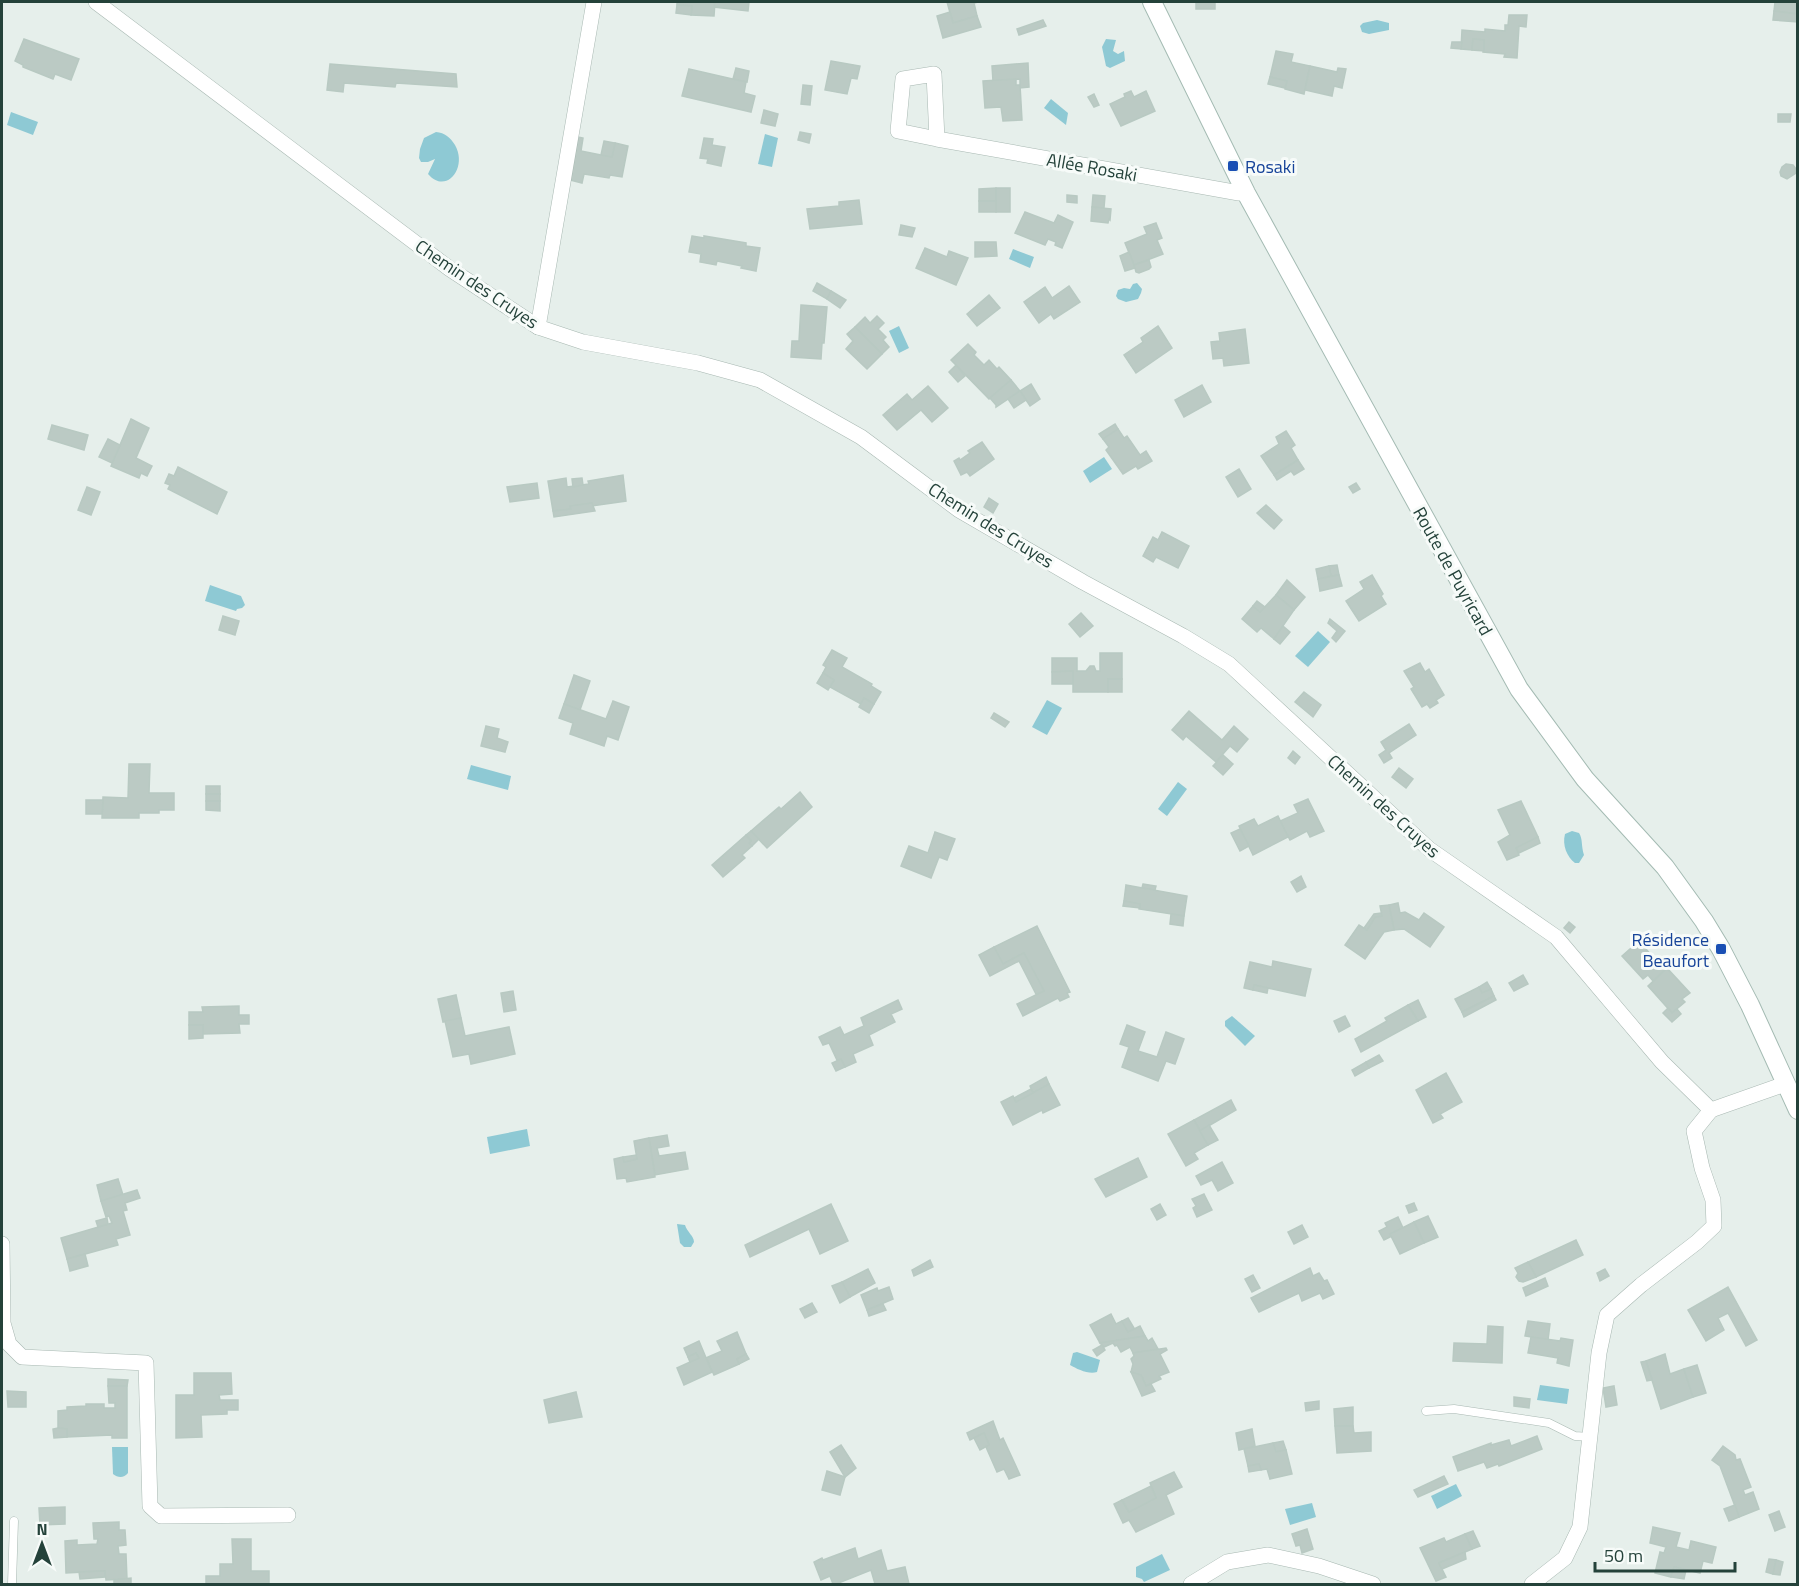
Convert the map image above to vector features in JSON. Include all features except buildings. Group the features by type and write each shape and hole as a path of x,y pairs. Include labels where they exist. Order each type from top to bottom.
{"main road":[{"name":"Route de Puyricard","path":"1152,2 1246,193 1519,689 1585,779 1665,867 1704,921 1750,1005 1797,1110"}],"street":[{"name":"Chemin des Cruyes","path":"96,2 450,270 538,327 584,342 698,363 760,380 861,437 959,510 1229,664 1429,849 1556,936 1662,1062 1711,1110"},
{"path":"538,327 594,2"},
{"name":"Allée Rosaki","path":"937,139 934,74 903,79 898,131 937,139 1239,193 1246,193"},
{"path":"1532,1584 1565,1558 1580,1527 1599,1353 1607,1315 1714,1226 1713,1200 1702,1168 1694,1131 1711,1110 1785,1084"},
{"path":"2,1244 3,1323 9,1344 22,1357 146,1363 150,1506 161,1516 288,1515"},
{"path":"1191,1584 1227,1562 1268,1555 1319,1566 1373,1584"}],"lane":[{"path":"1426,1411 1454,1409 1549,1423 1575,1436 1590,1437"},
{"path":"12,1584 14,1521"}],"water":[{"path":"1377,20 1389,23 1389,30 1369,34 1362,32 1360,26 1363,23"},
{"path":"1106,39 1116,40 1113,51 1118,54 1124,51 1125,61 1110,68 1106,66 1102,47"},
{"path":"1051,99 1068,113 1066,125 1044,108"},
{"path":"11,112 38,122 33,135 7,125"},
{"path":"436,132 442,133 455,145 459,162 453,176 442,182 428,174 435,159 421,162 419,158 424,138"},
{"path":"765,134 778,138 772,167 758,164"},
{"path":"1013,249 1034,257 1030,268 1009,259"},
{"path":"1137,283 1142,289 1138,299 1126,302 1118,299 1116,296 1118,290 1130,289 1133,284"},
{"path":"899,326 909,348 899,353 889,331"},
{"path":"1104,457 1112,469 1090,483 1083,471"},
{"path":"210,585 241,596 245,605 236,611 205,601"},
{"path":"1318,631 1330,642 1308,667 1295,656"},
{"path":"1047,700 1062,708 1047,735 1032,727"},
{"path":"471,765 511,776 508,790 467,779"},
{"path":"1178,782 1187,789 1167,816 1158,809"},
{"path":"1572,831 1579,833 1581,838 1584,855 1579,863 1572,860 1565,846 1565,834"},
{"path":"1232,1016 1255,1036 1245,1046 1225,1026 1225,1021"},
{"path":"527,1129 530,1146 490,1154 487,1137"},
{"path":"677,1224 685,1225 692,1236 694,1242 691,1247 684,1247 680,1243"},
{"path":"1077,1352 1100,1360 1097,1372 1087,1372 1070,1365 1073,1353"},
{"path":"1540,1385 1569,1389 1567,1404 1537,1400"},
{"path":"112,1447 128,1447 128,1473 125,1476 119,1477 113,1474"},
{"path":"1456,1484 1462,1496 1437,1509 1431,1496"},
{"path":"1312,1503 1316,1517 1290,1525 1285,1509"},
{"path":"1162,1554 1170,1570 1144,1582 1136,1577 1136,1567"}],"place":[{"name":"Rosaki","path":"1233,166"},
{"name":"Résidence Beaufort","path":"1721,949"}]}
